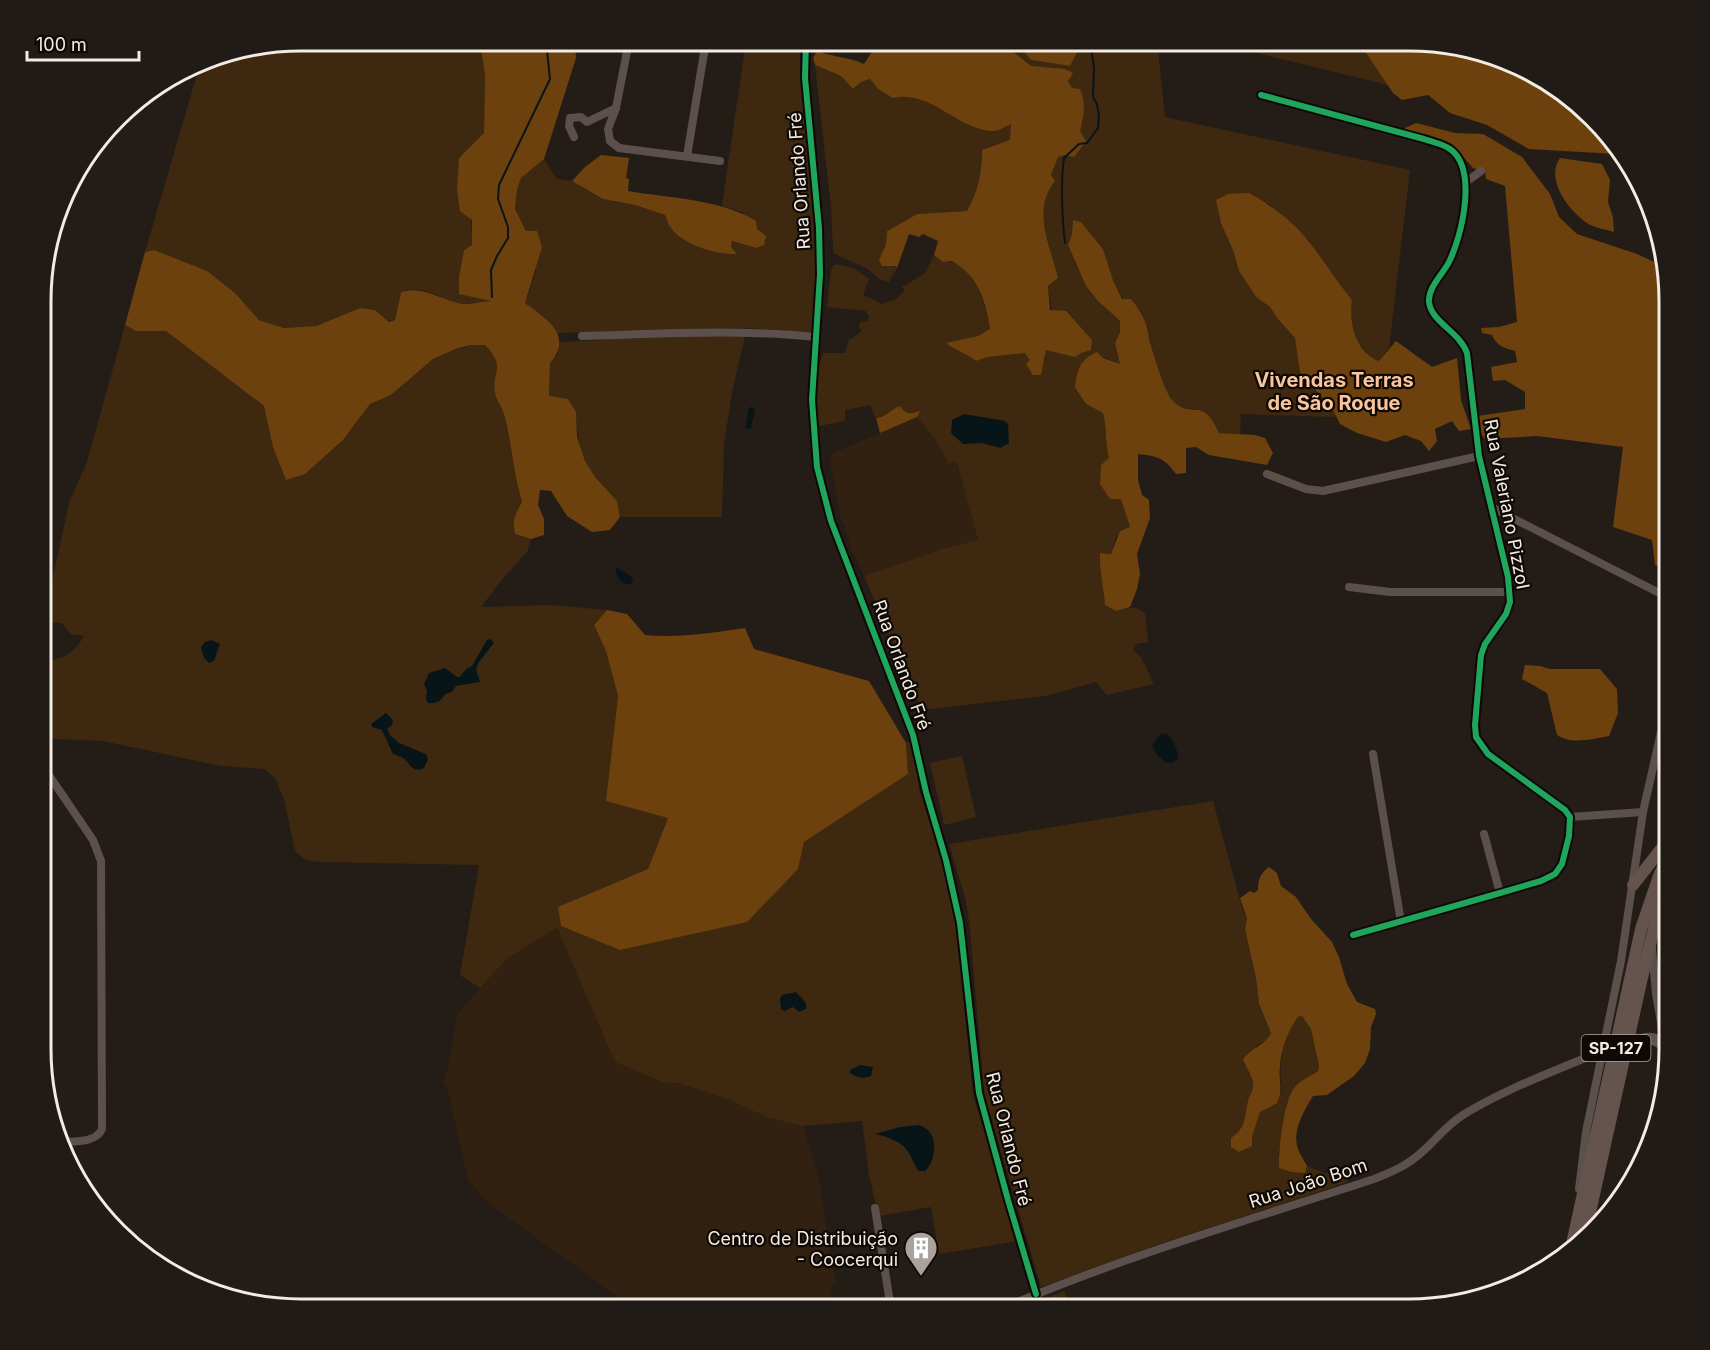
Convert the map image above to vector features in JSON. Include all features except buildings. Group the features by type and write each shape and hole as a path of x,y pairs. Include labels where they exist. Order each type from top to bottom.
{"highway":[{"path":"1634,885 1659,852"},
{"name":"SP-127","path":"1579,1232 1641,929 1659,877"},
{"name":"SP-127","path":"1579,1232 1659,914"},
{"path":"1625,1052 1636,1042 1649,1037 1659,1042"}],"street":[{"path":"627,51 616,108 608,129 610,141 619,148 720,161"},
{"path":"687,156 704,51"},
{"name":"Rua Orlando Fré","path":"806,51 805,78 819,228 820,273 812,400 817,466 831,521 913,735 960,923 979,1093 1036,1294"},
{"path":"1261,95 1424,139 1450,149 1459,158 1466,182 1480,171"},
{"path":"574,137 569,126 570,118 581,117 587,122 616,108"},
{"name":"Rua Valeriano Pizzol","path":"1466,182 1458,241 1449,262 1432,288 1429,304 1434,313 1464,343 1479,456 1510,592 1506,614 1485,644 1481,655 1474,725 1476,737 1488,754 1565,810 1570,817"},
{"path":"582,336 746,332 816,337"},
{"path":"1267,474 1306,489 1323,491 1479,456"},
{"path":"1491,507 1659,593"},
{"path":"1349,587 1390,592 1510,592"},
{"path":"1578,1233 1586,1132 1604,1050 1634,885 1643,812 1659,741"},
{"path":"1373,754 1401,921"},
{"path":"51,778 93,840 101,861 102,1129 94,1138 68,1141"},
{"path":"1353,935 1500,894 1555,874 1562,864 1569,836 1570,817 1643,812"},
{"path":"1484,834 1500,894"},
{"path":"1652,937 1659,1012"},
{"name":"Rua João Bom","path":"1024,1299 1144,1254 1374,1179 1400,1168 1423,1152 1443,1129 1464,1114 1490,1099 1604,1050"},
{"path":"875,1208 889,1299"}],"shaded area":[{"path":"481,51 485,76 484,133 459,158 470,212 472,245 464,250 459,276 460,294 494,300 466,304 419,290 410,290 401,292 395,320 388,321 375,310 360,308 316,326 284,328 259,320 236,294 154,250 145,252 197,74 220,64 268,53"},
{"path":"481,51 576,51 576,58 544,159 521,178 515,209 526,231 537,231 542,247 525,303 549,322 558,336 557,353 550,363 549,396 568,399 576,412 577,437 585,461 595,477 617,501 620,517 610,530 592,532 567,516 551,491 540,490 538,505 544,519 544,535 531,539 515,534 515,517 522,502 504,414 495,393 497,364 485,345 458,348 433,359 391,395 370,404 343,440 305,474 286,480 273,447 264,406 166,331 136,331 125,325 145,252 154,250 207,271 236,294 259,320 284,328 316,326 360,308 375,310 389,322 395,320 401,292 409,290 417,290 462,304 491,301 459,294 459,276 464,250 472,245 472,220 460,211 457,190 459,158 484,133 485,76"},
{"path":"745,51 800,51 800,75 815,226 816,271 812,332 744,328 557,333 542,315 525,303 536,271 526,231 515,209 517,190 521,178 544,159 557,179 572,181 603,199 635,205 665,215 671,228 707,250 736,254 731,247 731,241 755,248 757,229 742,212 722,206"},
{"path":"817,51 864,64 872,51 1012,51 1031,66 1065,69 1073,73 1068,81 1072,88 1080,89 1082,94 1084,110 1080,131 1086,141 1074,157 1065,155 1058,157 1051,175 1055,181 1044,204 1044,216 1045,229 1058,278 1048,286 1050,310 1066,311 1092,340 1091,350 1075,357 1046,350 1041,375 1033,375 1026,364 1030,360 1025,353 988,357 976,361 946,343 978,336 990,329 986,308 969,274 952,261 943,262 934,255 938,241 923,234 919,237 909,234 897,268 882,266 879,260 886,244 887,231 917,214 967,211 979,182 982,150 1010,140 1011,124 996,131 968,125 920,99 893,98 878,89 870,79 861,82 853,89 841,76 815,65 813,58"},
{"path":"1012,51 1024,51 1031,60 1070,66 1078,51 1158,51 1165,117 1410,170 1389,348 1379,361 1364,351 1355,336 1352,300 1332,276 1309,241 1268,203 1233,250 1239,271 1256,297 1270,307 1295,338 1300,373 1332,408 1336,417 1241,414 1240,434 1219,433 1208,414 1180,406 1173,401 1159,372 1148,328 1131,299 1123,299 1113,280 1103,249 1081,222 1073,221 1068,245 1078,268 1094,295 1120,321 1120,332 1115,343 1120,364 1103,357 1086,404 1103,413 1109,458 1130,527 1116,537 1111,554 1101,553 1105,605 1116,611 1135,608 1145,613 1148,642 1136,644 1133,650 1141,657 1154,684 1107,695 1096,682 1045,696 922,710 864,576 942,549 978,540 957,462 948,463 936,440 917,417 919,411 910,414 894,408 890,414 876,418 870,405 845,410 845,421 819,426 816,390 823,353 845,353 849,340 862,331 859,327 860,322 867,321 869,317 866,311 827,307 831,270 834,265 848,266 869,279 863,295 882,304 896,299 905,290 902,287 925,273 934,255 943,262 964,267 971,275 982,296 990,329 978,336 947,343 976,361 988,357 1025,353 1031,360 1045,360 1045,350 1059,352 1048,286 1058,278 1045,229 1044,204 1047,192 1054,181 1051,175 1058,156 1065,155 1083,123 1083,115 1068,81 1031,66"},
{"path":"1024,51 1078,51 1070,66 1031,60"},
{"path":"1248,51 1365,51 1388,85"},
{"path":"1365,51 1442,53 1490,64 1548,93 1586,124 1611,154 1529,149 1487,125 1450,113 1428,95 1402,100 1393,93"},
{"path":"815,65 841,76 853,89 861,82 870,79 878,89 919,98 976,127 1011,124 1011,140 982,150 979,182 967,211 917,214 887,231 886,244 879,260 897,268 889,282 880,279 866,268 835,254 833,249 831,207"},
{"path":"1416,123 1455,133 1483,134 1522,157 1550,194 1559,217 1577,234 1656,263 1659,301 1659,566 1655,565 1652,540 1613,527 1623,447 1537,436 1485,439 1480,433 1478,416 1525,409 1525,392 1505,380 1493,381 1491,367 1517,362 1515,351 1501,346 1492,335 1482,333 1481,328 1499,327 1517,322 1505,186 1486,179 1485,172 1473,168 1456,149 1405,131 1405,128"},
{"path":"601,155 629,158 626,178 629,179 628,191 727,208 756,221 757,229 766,236 764,245 756,248 732,241 731,247 737,254 720,253 701,248 676,234 665,215 635,205 603,199 572,181"},
{"path":"1560,158 1602,164 1610,180 1608,202 1613,217 1614,232 1587,223 1566,202 1555,175"},
{"path":"1249,193 1290,222 1315,250 1352,300 1355,336 1364,351 1371,357 1379,361 1396,341 1432,367 1457,358 1461,400 1471,429 1459,431 1452,421 1435,429 1437,441 1429,451 1421,441 1405,435 1386,442 1357,433 1340,424 1332,408 1300,373 1295,338 1270,307 1256,297 1239,271 1221,223 1216,200 1228,194"},
{"path":"1073,220 1081,222 1103,249 1122,299 1131,299 1141,313 1163,381 1173,401 1186,409 1202,411 1208,415 1219,433 1255,435 1265,438 1273,453 1267,465 1209,455 1196,447 1186,448 1186,473 1176,474 1168,464 1160,459 1138,454 1138,480 1142,495 1149,500 1150,518 1137,554 1140,574 1137,589 1130,607 1116,611 1105,605 1100,553 1111,554 1120,531 1130,527 1121,499 1110,499 1100,484 1101,465 1109,458 1103,413 1086,404 1075,387 1080,366 1091,355 1097,352 1103,358 1120,364 1115,343 1120,332 1120,321 1098,301 1086,286 1068,245"},
{"path":"125,325 136,331 166,331 264,406 268,424 305,474 343,440 370,404 391,395 433,359 458,348 485,345 497,364 495,393 504,414 522,502 515,517 515,534 531,539 527,552 481,607 551,605 607,610 594,625 606,651 618,696 606,801 668,817 648,869 559,907 798,869 804,842 908,774 906,743 910,742 918,773 919,789 941,858 956,924 973,1095 1018,1241 939,1254 931,1207 879,1216 869,1176 862,1121 803,1126 766,1117 730,1100 678,1083 665,1083 615,1062 557,928 509,957 480,988 460,975 479,865 306,860 295,851 284,799 275,778 264,769 221,766 103,741 54,739 51,737 51,660 67,655 76,648 84,636 71,634 62,623 51,622 51,585 69,503 87,462"},
{"path":"683,336 745,336 732,392 724,444 722,517 620,517 614,499 586,463 579,438 576,412 549,396 550,363 558,354 560,342"},
{"path":"900,406 908,413 920,411 917,417 880,433 876,418"},
{"path":"749,407 755,408 751,429 745,428"},
{"path":"964,414 1005,421 1008,424 1009,443 1000,448 982,443 963,444 951,433 952,420"},
{"path":"917,417 936,440 948,463 957,462 978,540 942,549 864,576 841,520 830,462 833,453"},
{"path":"616,567 632,577 631,584 619,580"},
{"path":"607,610 627,614 645,635 683,635 745,628 754,649 869,681 906,743 908,774 804,842 798,869 747,922 620,950 561,926 558,907 648,869 668,818 606,801 618,696 606,651 594,625"},
{"path":"491,639 494,643 476,669 480,682 456,686 452,692 445,694 438,702 428,703 424,684 429,673 445,668 460,677 466,669 472,666 487,640"},
{"path":"211,640 220,644 214,661 209,663 204,658 201,647 205,642"},
{"path":"1525,665 1550,669 1600,669 1617,689 1618,713 1609,736 1576,741 1557,735 1547,693 1522,679"},
{"path":"386,713 393,720 392,725 387,729 390,735 399,743 426,754 428,759 424,768 416,770 403,758 393,754 382,730 372,727 371,724"},
{"path":"1166,733 1177,752 1178,759 1173,763 1167,763 1158,756 1152,746 1160,734"},
{"path":"962,756 976,817 944,825 930,763"},
{"path":"1213,801 1247,919 1245,929 1256,978 1259,1004 1271,1033 1269,1039 1256,1046 1251,1077 1253,1087 1246,1110 1246,1121 1240,1132 1252,1137 1260,1112 1269,1106 1282,1091 1282,1052 1293,1025 1298,1017 1302,1016 1311,1029 1319,1066 1318,1071 1294,1087 1285,1114 1278,1156 1305,1173 1307,1166 1325,1173 1345,1175 1348,1182 1145,1249 1041,1287 984,1093 970,929 966,901 949,844"},
{"path":"1269,867 1277,873 1281,886 1296,897 1311,919 1332,942 1347,984 1357,1002 1375,1009 1376,1014 1371,1027 1370,1049 1365,1063 1354,1076 1327,1095 1313,1096 1301,1119 1296,1139 1307,1166 1305,1173 1279,1168 1282,1126 1290,1094 1299,1083 1318,1071 1319,1066 1311,1029 1302,1016 1294,1022 1283,1047 1280,1093 1277,1103 1260,1112 1252,1137 1252,1146 1239,1152 1231,1147 1231,1138 1240,1130 1244,1122 1253,1087 1243,1060 1266,1041 1271,1033 1259,1004 1256,978 1245,929 1247,919 1240,898 1250,891 1254,893 1258,890 1260,877"},
{"path":"557,928 615,1062 665,1083 678,1083 730,1100 766,1117 803,1126 820,1182 831,1262 837,1284 830,1286 831,1299 621,1299 491,1205 468,1180 447,1087 443,1084 450,1059 457,1014 509,957"},
{"path":"796,992 806,1003 806,1009 799,1012 793,1007 784,1011 781,1009 782,995"},
{"path":"860,1065 873,1067 871,1076 860,1078 850,1073 850,1070"},
{"path":"919,1125 930,1132 934,1143 932,1159 925,1171 919,1171 903,1146 875,1134 900,1127"},
{"path":"1065,1291 1066,1299 1045,1299"}],"waterway":[{"path":"492,297 491,270 508,238 508,227 498,199 499,185 550,79 547,51"},
{"path":"1065,243 1062,200 1064,158 1079,144 1087,143 1098,128 1099,116 1093,97 1094,68 1092,51"}],"cycle path":[{"path":"806,51 805,78 819,228 820,274 812,400 817,467 831,521 913,735 960,923 979,1093 1036,1294"},
{"path":"1261,95 1437,143 1450,149 1459,159 1465,187 1465,203 1459,236 1446,267 1433,286 1429,302 1435,315 1458,339 1467,353 1479,456 1508,577 1510,602 1506,614 1485,644 1481,655 1476,737 1488,754 1565,810 1570,817 1569,836 1562,864 1555,874 1541,881 1353,935"}],"place":[{"name":"Centro de Distribuição - Coocerqui","path":"921,1277"}],"district":[{"name":"Vivendas Terras de São Roque","path":"1334,392"}]}
